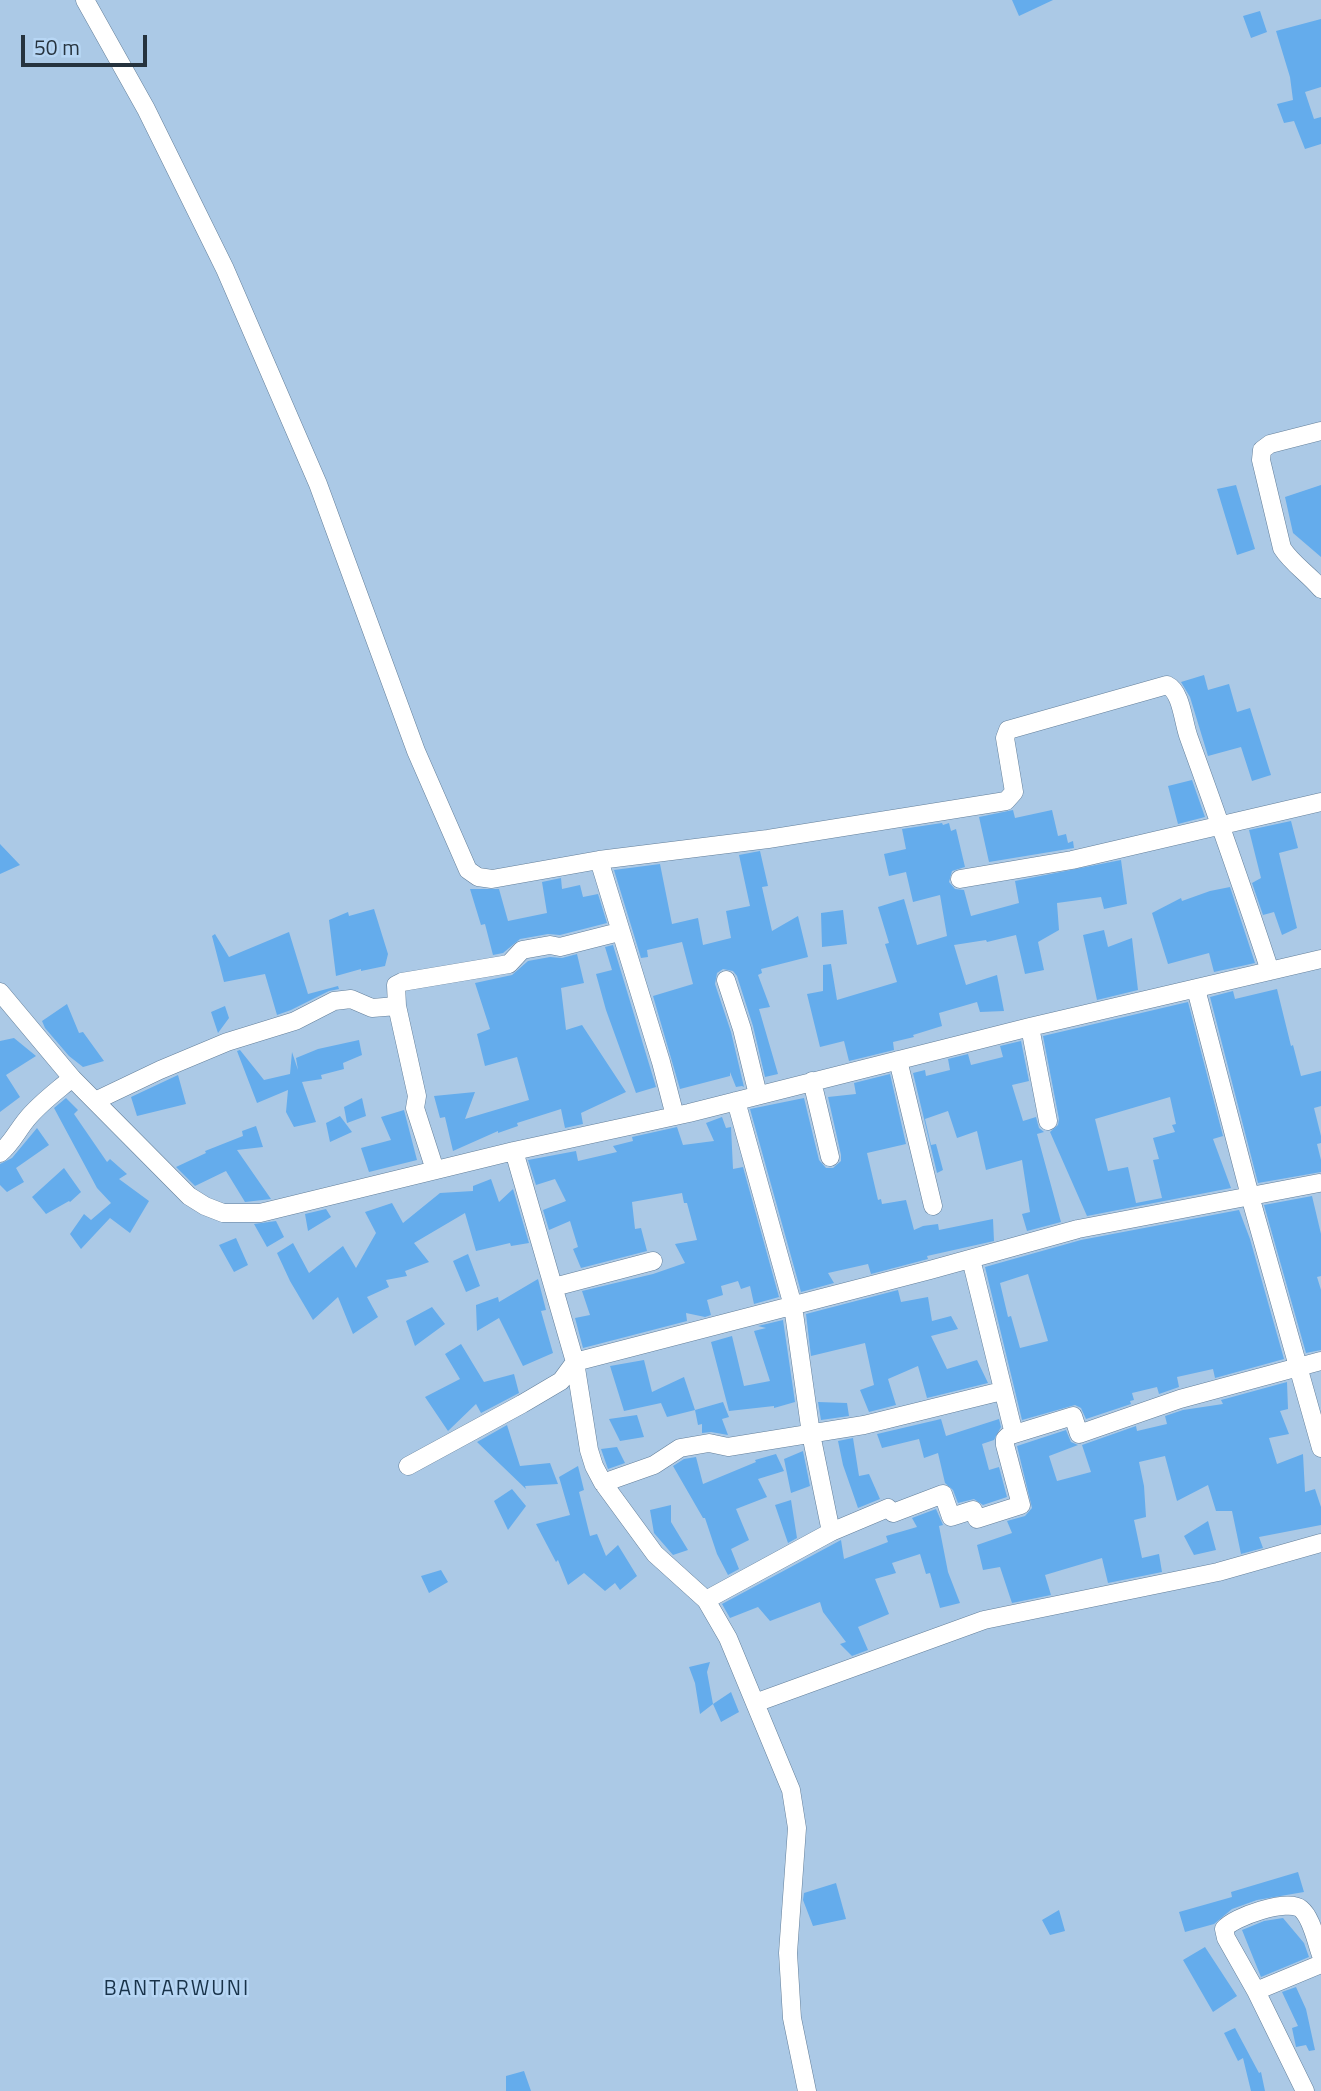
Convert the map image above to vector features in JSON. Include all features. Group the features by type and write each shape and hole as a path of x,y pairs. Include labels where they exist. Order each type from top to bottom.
{"street":[{"path":"85,0 146,109 225,269 318,484 416,751 468,870 478,877 492,879 598,860 768,839 1006,801 1014,792 1005,738 1008,730 1167,685 1176,693 1270,971"},
{"path":"1321,431 1270,444 1262,450 1261,460 1282,548 1289,559 1321,589"},
{"path":"960,879 1072,860 1321,802"},
{"path":"598,860 661,1062 675,1116"},
{"path":"435,1170 415,1108 417,1096 397,1006 396,985 509,964 522,950 550,945 560,947 619,932"},
{"path":"0,992 72,1077 189,1196 223,1213 260,1213 514,1150 675,1116 1031,1027 1321,959"},
{"path":"726,980 742,1029 758,1095"},
{"path":"1196,989 1250,1196 1321,1448"},
{"path":"95,1101 160,1070 227,1042 295,1021 334,1001 351,999 372,1008 397,1006"},
{"path":"1031,1027 1048,1121"},
{"path":"898,1060 933,1206"},
{"path":"0,1153 10,1145 35,1110 72,1077"},
{"path":"812,1081 830,1157"},
{"path":"736,1101 793,1306 811,1434 831,1532"},
{"path":"514,1150 575,1362 589,1450 603,1483 655,1554 706,1600 728,1638 791,1790 797,1828 788,1953 792,2018 807,2091"},
{"path":"408,1466 561,1381 575,1362 1078,1229 1319,1183"},
{"path":"971,1259 1014,1434"},
{"path":"554,1287 653,1261"},
{"path":"706,1600 831,1532 888,1507 893,1513 943,1494 951,1517 974,1510 977,1519 1021,1505 1005,1445 1005,1439 1014,1434 1073,1416 1079,1434 1180,1399 1321,1361"},
{"path":"603,1483 654,1465 680,1448 709,1443 728,1447 864,1425 1002,1391"},
{"path":"755,1703 984,1619 1218,1572 1321,1543"},
{"path":"1305,2091 1256,1991 1226,1938 1224,1929 1227,1925 1272,1907 1293,1905 1304,1912 1321,1955"},
{"path":"1256,1991 1321,1964"}],"building":[{"path":"1012,0 1053,0 1019,16"},
{"path":"1260,11 1267,32 1251,38 1243,16"},
{"path":"1321,19 1321,87 1305,92 1314,119 1321,117 1321,144 1305,149 1294,121 1284,123 1277,104 1293,100 1290,77 1276,31"},
{"path":"1236,485 1255,549 1237,555 1217,489"},
{"path":"1321,485 1321,557 1293,533 1285,497"},
{"path":"1204,675 1208,690 1229,684 1237,712 1250,708 1271,775 1252,781 1241,747 1208,756 1190,697 1181,682"},
{"path":"1192,780 1205,817 1178,824 1168,786"},
{"path":"1013,810 1015,818 1052,810 1058,836 1066,834 1068,843 1073,841 1074,848 989,862 979,817"},
{"path":"1291,821 1298,848 1279,853 1297,928 1282,935 1274,912 1263,915 1252,883 1261,878 1249,830"},
{"path":"949,823 951,831 956,829 965,867 952,871 949,882 955,889 964,890 971,916 1019,903 1015,881 1121,860 1127,904 1104,909 1101,897 1057,903 1059,930 1038,942 1044,970 1025,974 1016,935 987,942 954,945 966,985 997,975 1004,1011 980,1012 977,1002 939,1013 942,1026 893,1042 894,1050 849,1061 844,1041 820,1047 807,994 823,991 823,965 831,964 837,1000 897,982 885,944 889,943 878,907 904,899 917,945 947,936 940,895 913,902 906,872 889,876 884,854 906,849 902,829"},
{"path":"0,844 20,865 0,874"},
{"path":"760,851 768,886 762,887 772,931 798,916 808,957 761,969 762,973 758,975 770,1007 759,1009 778,1074 765,1077 737,976 733,971 723,969 717,973 715,984 731,1032 744,1087 736,1087 730,1072 730,1076 680,1089 653,996 693,984 682,942 647,950 648,957 641,958 614,870 660,864 672,924 698,918 703,945 731,938 726,911 750,906 739,855"},
{"path":"561,878 562,889 580,885 583,897 598,894 607,923 560,935 548,934 520,939 503,953 493,955 485,924 481,925 470,889 499,889 508,921 547,913 542,882"},
{"path":"1230,887 1255,963 1214,972 1209,953 1168,964 1152,913 1181,898 1182,901"},
{"path":"374,909 388,954 385,966 336,976 329,920 348,912 349,916"},
{"path":"843,910 847,944 822,947 821,913"},
{"path":"1104,930 1108,947 1132,938 1138,990 1097,1000 1083,935"},
{"path":"289,932 308,994 338,986 339,989 277,1015 265,974 224,982 212,936 215,934 229,957"},
{"path":"613,945 656,1087 636,1093 596,974 612,970 605,947"},
{"path":"577,954 584,983 561,988 566,1030 582,1025 626,1092 581,1113 583,1124 565,1128 561,1109 517,1123 518,1126 498,1131 453,1151 445,1117 440,1118 434,1096 475,1092 465,1119 529,1100 517,1057 485,1066 477,1034 490,1029 475,983 512,975 528,961"},
{"path":"1277,989 1301,1076 1321,1071 1321,1106 1314,1108 1321,1136 1321,1143 1317,1144 1321,1172 1258,1183 1210,997 1233,991 1235,999"},
{"path":"1188,1002 1223,1136 1213,1139 1231,1188 1087,1216 1050,1132 1058,1125 1059,1119 1043,1036","holes":["1170,1097 1176,1124 1172,1125 1175,1132 1153,1138 1159,1159 1153,1160 1162,1198 1136,1203 1128,1167 1108,1171 1095,1119"]},
{"path":"67,1004 79,1033 83,1032 104,1061 83,1067 69,1056 45,1028 42,1021"},
{"path":"225,1006 229,1018 218,1033 211,1012"},
{"path":"14,1038 36,1056 6,1075 20,1097 0,1112 0,1041"},
{"path":"359,1040 362,1055 343,1063 344,1069 321,1075 322,1079 302,1082 316,1122 294,1127 286,1112 288,1090 257,1103 237,1051 240,1050 264,1080 290,1074 292,1052 298,1070 296,1058 318,1049"},
{"path":"1021,1041 1029,1081 1012,1085 1023,1121 1036,1117 1039,1128 1044,1132 1037,1134 1061,1222 1027,1231 1022,1214 1030,1212 1022,1160 986,1170 977,1131 957,1138 948,1111 925,1119 931,1145 936,1144 943,1170 937,1173 913,1073 925,1070 926,1076 950,1070 948,1059 968,1054 971,1065 1003,1057 1000,1046"},
{"path":"890,1074 906,1144 867,1153 878,1200 881,1199 882,1204 906,1200 914,1230 938,1224 939,1230 993,1219 994,1241 927,1256 928,1259 871,1274 868,1264 828,1273 834,1283 801,1292 750,1109 804,1098 819,1160 826,1168 833,1168 841,1161 841,1155 828,1097 856,1094 854,1083"},
{"path":"178,1075 186,1104 137,1116 131,1097"},
{"path":"66,1098 78,1110 74,1114 107,1162 110,1159 127,1174 119,1179 149,1201 130,1233 110,1218 81,1249 70,1234 84,1214 91,1220 111,1203 97,1188 54,1108"},
{"path":"362,1098 366,1116 347,1123 344,1107"},
{"path":"404,1110 417,1160 369,1172 361,1148 391,1140 381,1117"},
{"path":"340,1116 352,1132 330,1142 326,1123"},
{"path":"722,1117 726,1128 731,1127 733,1169 743,1167 779,1297 754,1304 750,1286 741,1289 738,1281 721,1286 723,1295 707,1300 711,1315 705,1317 686,1313 687,1321 583,1348 575,1318 590,1315 582,1291 653,1274 685,1263 675,1244 697,1240 687,1203 684,1203 682,1193 632,1202 635,1229 641,1228 647,1251 581,1268 573,1249 578,1247 570,1221 549,1230 543,1210 566,1201 555,1179 536,1185 528,1160 576,1151 578,1161 617,1152 613,1146 633,1141 632,1137 677,1127 683,1145 714,1141 706,1123"},
{"path":"256,1126 263,1147 237,1150 271,1199 245,1202 226,1171 195,1186 176,1167 206,1153 205,1151 243,1136 242,1131"},
{"path":"37,1128 49,1145 16,1168 24,1182 7,1192 0,1185 0,1164 12,1158"},
{"path":"64,1168 81,1192 70,1202 46,1214 32,1197"},
{"path":"491,1179 499,1202 513,1189 529,1243 511,1246 510,1243 476,1251 465,1213 414,1243 429,1262 405,1271 407,1276 386,1280 389,1287 367,1297 378,1317 353,1334 338,1297 313,1320 277,1253 293,1243 309,1273 343,1246 356,1268 376,1233 365,1212 392,1203 403,1223 440,1193 473,1191 473,1186"},
{"path":"1312,1196 1321,1234 1321,1276 1317,1277 1321,1290 1321,1350 1306,1353 1264,1205"},
{"path":"326,1209 331,1217 308,1231 305,1214"},
{"path":"1239,1210 1250,1239 1284,1359 1215,1378 1213,1369 1177,1377 1179,1387 1159,1394 1157,1387 1132,1393 1134,1400 1130,1401 1131,1404 1086,1419 1081,1408 1075,1405 1022,1420 985,1267 1081,1240","holes":["1028,1274 1048,1341 1020,1348 1011,1316 1008,1317 1000,1283"]},
{"path":"276,1221 284,1237 267,1247 254,1224"},
{"path":"236,1238 248,1265 234,1272 219,1245"},
{"path":"468,1254 480,1286 466,1292 453,1261"},
{"path":"538,1279 546,1310 541,1311 553,1353 523,1366 499,1318 477,1331 476,1305 498,1297 499,1302"},
{"path":"898,1290 901,1302 928,1297 932,1321 951,1316 958,1329 931,1336 947,1369 977,1360 988,1383 927,1398 918,1366 888,1379 896,1405 869,1412 860,1390 874,1385 865,1343 811,1356 806,1314"},
{"path":"432,1307 445,1324 415,1346 406,1321"},
{"path":"783,1320 795,1402 774,1408 729,1411 711,1342 732,1336 744,1386 770,1381 754,1331 766,1328 758,1326"},
{"path":"461,1344 484,1382 514,1374 519,1393 481,1413 476,1404 448,1431 425,1397 460,1379 445,1354"},
{"path":"644,1360 652,1392 684,1377 695,1410 667,1417 661,1403 624,1411 610,1366"},
{"path":"1287,1382 1288,1409 1280,1411 1289,1434 1269,1438 1277,1464 1303,1454 1305,1492 1315,1489 1321,1507 1321,1525 1259,1537 1263,1548 1241,1554 1232,1511 1216,1511 1208,1485 1177,1501 1165,1456 1139,1462 1146,1517 1134,1520 1142,1558 1159,1554 1162,1572 1108,1583 1102,1558 1045,1575 1051,1595 1012,1603 1000,1567 983,1570 977,1545 1012,1533 1007,1521 1025,1516 1032,1508 1017,1446 1066,1430 1071,1442 1078,1445 1049,1456 1057,1481 1091,1472 1082,1445 1136,1426 1137,1431 1167,1424 1165,1416 1183,1410 1223,1404 1221,1400"},
{"path":"723,1402 729,1417 722,1419 728,1435 702,1433 702,1424 698,1425 695,1410"},
{"path":"818,1402 847,1403 849,1416 821,1420"},
{"path":"637,1415 644,1437 620,1441 609,1419"},
{"path":"941,1419 946,1436 999,1419 1001,1427 994,1440 982,1444 989,1470 999,1467 1007,1497 983,1505 974,1499 958,1503 953,1490 945,1483 938,1453 924,1458 919,1439 882,1448 877,1434"},
{"path":"507,1425 520,1466 550,1463 558,1484 525,1486 526,1489 477,1442"},
{"path":"853,1438 859,1476 869,1474 880,1499 858,1508 838,1441"},
{"path":"617,1447 625,1463 608,1469 601,1449"},
{"path":"803,1451 810,1486 791,1493 784,1459"},
{"path":"776,1454 784,1471 758,1479 767,1497 736,1509 749,1540 731,1549 739,1569 728,1575 717,1554 705,1518 673,1466 684,1459 696,1457 703,1484 756,1462 755,1460"},
{"path":"578,1466 584,1490 579,1492 590,1536 597,1534 606,1556 618,1545 637,1576 620,1590 615,1583 605,1591 584,1573 568,1585 558,1560 556,1562 536,1524 570,1515 559,1477"},
{"path":"512,1489 526,1506 508,1530 494,1501"},
{"path":"791,1500 797,1538 788,1543 775,1505"},
{"path":"671,1505 671,1522 688,1550 673,1555 654,1533 650,1510"},
{"path":"936,1509 943,1525 939,1526 948,1572 960,1603 940,1608 930,1573 926,1574 920,1554 892,1563 896,1573 875,1579 889,1614 858,1627 868,1650 852,1656 840,1644 846,1642 823,1612 820,1602 770,1621 758,1607 730,1618 722,1604 841,1540 844,1559 888,1542 886,1536 917,1527 912,1518"},
{"path":"1208,1521 1216,1550 1194,1555 1184,1536"},
{"path":"441,1570 448,1582 429,1593 421,1576"},
{"path":"710,1662 707,1672 713,1704 700,1714 695,1683 689,1667"},
{"path":"731,1692 739,1712 721,1722 713,1704"},
{"path":"1298,1872 1304,1892 1257,1900 1232,1909 1214,1924 1185,1932 1179,1912 1232,1897 1231,1892"},
{"path":"836,1883 846,1919 813,1926 803,1900 804,1893"},
{"path":"1059,1910 1065,1931 1050,1935 1042,1920"},
{"path":"1283,1918 1304,1943 1309,1957 1261,1977 1242,1930 1264,1921"},
{"path":"1205,1947 1237,1996 1213,2012 1183,1960"},
{"path":"1296,1987 1306,2009 1315,2050 1309,2051 1306,2045 1296,2047 1292,2028 1298,2026 1282,1992"},
{"path":"1235,2028 1259,2073 1261,2072 1265,2091 1251,2091 1243,2058 1238,2061 1224,2033"},
{"path":"524,2071 531,2091 506,2091 506,2076"}],"district":[{"name":"BANTARWUNI","path":"177,1990"}]}
